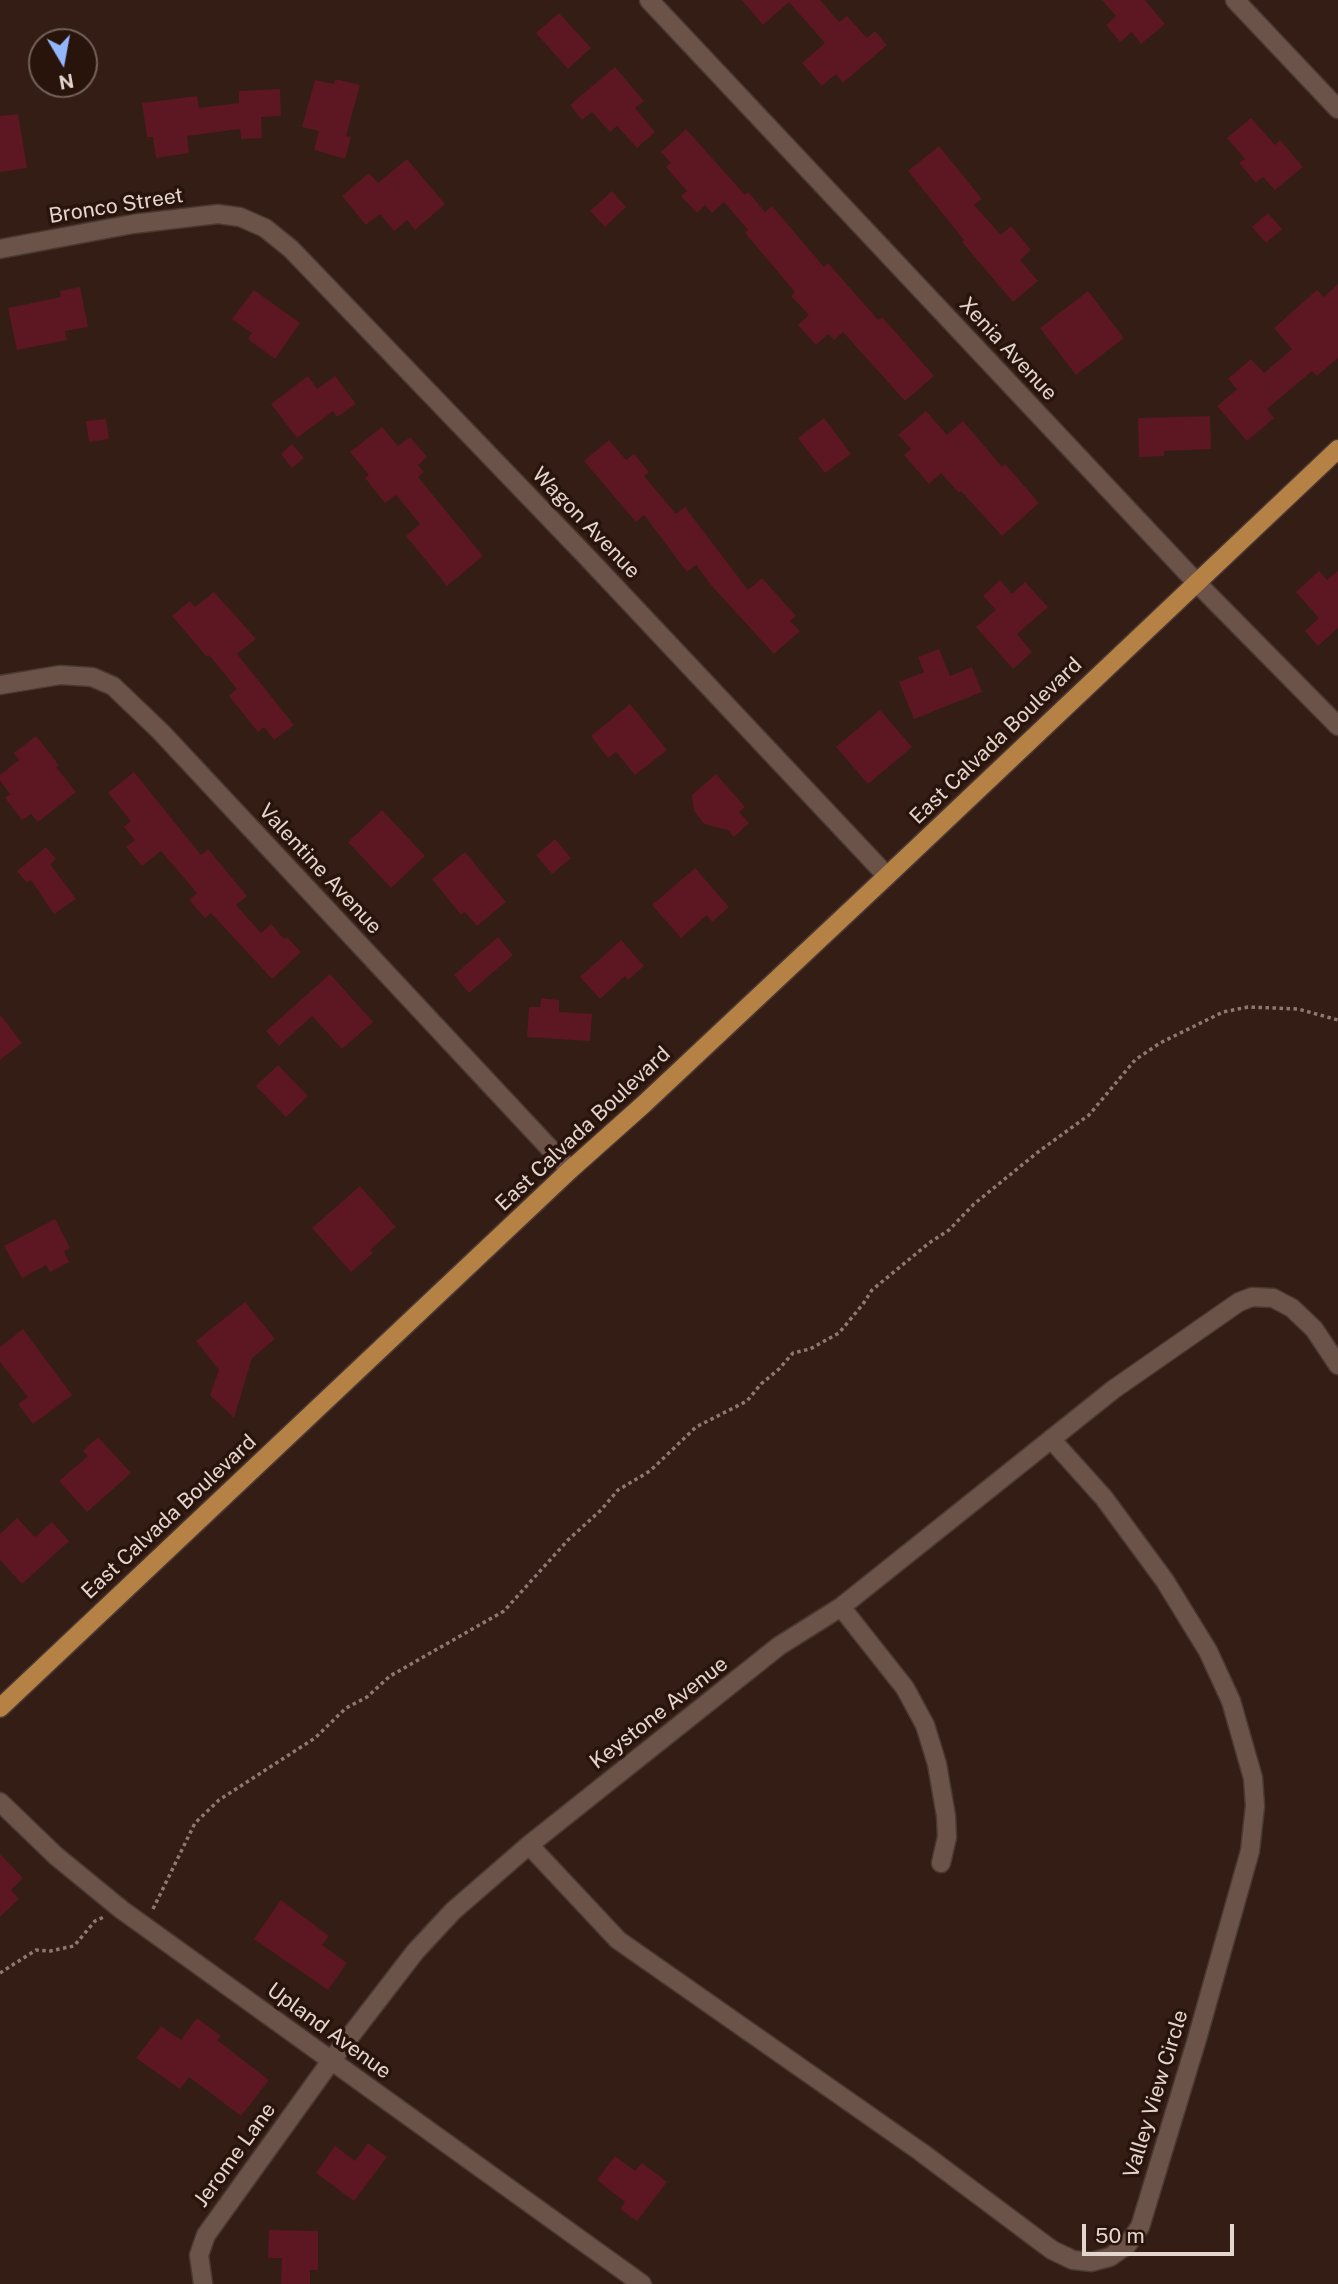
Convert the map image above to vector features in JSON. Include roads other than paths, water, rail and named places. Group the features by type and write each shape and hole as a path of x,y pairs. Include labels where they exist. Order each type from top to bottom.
{"main road":[{"name":"East Calvada Boulevard","path":"0,1708 1338,449"}],"street":[{"name":"Xenia Avenue","path":"649,0 1196,582 1338,726"},
{"path":"1235,0 1338,109"},
{"name":"Bronco Street","path":"0,248 133,224 218,214 240,217"},
{"name":"Wagon Avenue","path":"240,217 265,228 291,249 587,556 887,876"},
{"name":"Valentine Avenue","path":"0,685 60,675 92,677 113,686 170,742 570,1170"},
{"name":"Keystone Avenue","path":"331,2061 415,1952 453,1910 528,1845 779,1646 841,1607 1125,1381 1239,1301 1252,1297 1273,1298 1292,1308 1314,1329 1338,1365"},
{"name":"Valley View Circle","path":"528,1845 618,1940 921,2152 1052,2250 1073,2260 1091,2262 1110,2257 1127,2245 1140,2227 1250,1851 1255,1807 1253,1778 1231,1701 1208,1651 1165,1581 1112,1509 1051,1439"},
{"path":"841,1607 905,1688 925,1725 937,1764 946,1816 947,1837 941,1863"},
{"name":"Upland Avenue","path":"0,1802 56,1856 122,1910 642,2284"},
{"name":"Jerome Lane","path":"203,2284 199,2255 206,2235 331,2061"}]}
